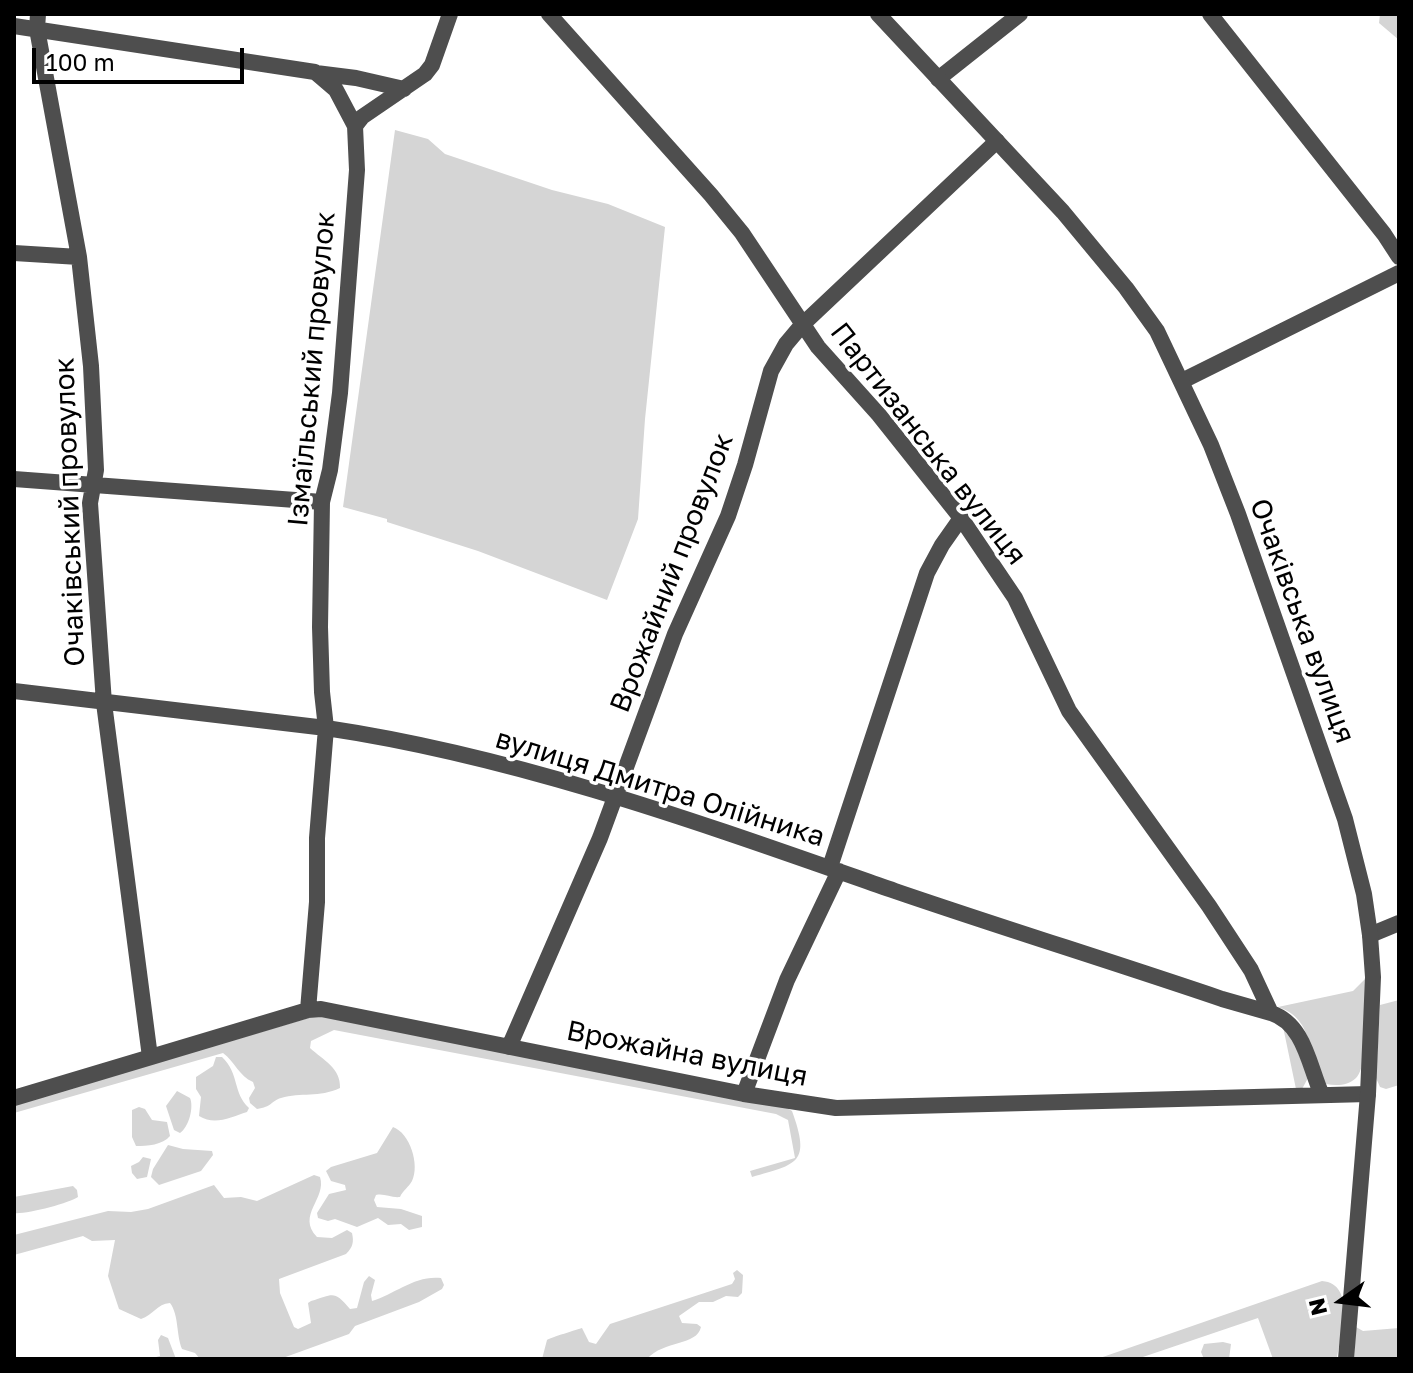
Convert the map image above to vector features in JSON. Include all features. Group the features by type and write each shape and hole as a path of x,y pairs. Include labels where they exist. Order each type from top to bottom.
{"street":[{"path":"315,72 336,90 355,126 362,117 425,74 432,65 450,14"},
{"name":"Партизанська вулиця","path":"549,14 711,195 742,233 802,325 961,518 1015,598 1069,711 1209,906 1251,970 1271,1013 1283,1017 1295,1029 1322,1095"},
{"name":"Очаківська вулиця","path":"878,14 1063,212 1157,331 1211,445 1238,514 1345,819 1364,894 1373,977 1368,1094 1346,1359"},
{"path":"938,79 1020,14"},
{"path":"1210,14 1399,257"},
{"path":"14,26 37,21 404,89"},
{"name":"Очаківський провулок","path":"37,21 79,257 91,366 96,470 90,503 104,703 150,1057"},
{"name":"Ізмаїльський провулок","path":"308,1010 326,728 320,638 322,502 330,470 340,393 357,170 355,126"},
{"name":"Врожайний провулок","path":"509,1047 578,890 675,634 728,516 771,371 786,344 802,325 997,141"},
{"path":"14,253 79,257"},
{"path":"1182,381 1399,273"},
{"path":"14,479 322,502"},
{"path":"744,1094 787,980 834,869 927,573 961,518"},
{"name":"вулиця Дмитра Олійника","path":"14,691 326,728 482,759 614,798 1271,1013"},
{"path":"1370,935 1399,923"},
{"name":"Врожайна вулиця","path":"14,1098 308,1010 321,1009 744,1094 836,1108 1368,1094"}],"shaded area":[{"path":"1380,14 1399,14 1399,40 1379,23"},
{"path":"395,130 428,139 445,154 552,190 608,204 665,227 638,519 607,600 478,551 343,507"},
{"path":"1366,978 1366,1031 1360,1071 1349,1083 1326,1084 1304,1029 1290,1013 1278,1007 1353,991"},
{"path":"1399,1000 1399,1085 1386,1089 1380,1087 1376,1078 1380,1005"},
{"path":"319,1015 785,1107 792,1111 798,1128 800,1151 796,1159 790,1164 752,1177 750,1171 795,1158 788,1120 776,1114 334,1030 311,1041 310,1048 338,1075 340,1088 332,1091 281,1098 257,1109 249,1098 255,1088 253,1082 223,1053 14,1113 14,1104"},
{"path":"1282,1022 1288,1026 1308,1078 1302,1089 1296,1089"},
{"path":"216,1057 222,1057 228,1063 240,1096 249,1108 247,1112 229,1118 211,1120 199,1116 201,1097 196,1089 196,1077 213,1066"},
{"path":"177,1091 190,1098 191,1102 188,1122 180,1133 174,1130 166,1106"},
{"path":"139,1107 145,1109 152,1120 167,1122 170,1136 167,1139 136,1146 132,1137 132,1110"},
{"path":"393,1127 409,1143 414,1158 414,1174 400,1197 376,1195 374,1200 377,1207 401,1209 422,1216 422,1227 409,1230 401,1224 388,1225 378,1218 357,1227 335,1219 328,1221 318,1218 317,1213 329,1194 346,1190 345,1185 331,1181 326,1171 377,1153"},
{"path":"168,1145 212,1151 213,1155 201,1171 159,1185 151,1177"},
{"path":"143,1157 151,1159 147,1177 137,1179 131,1166"},
{"path":"314,1175 320,1177 321,1185 311,1214 311,1229 317,1237 332,1238 347,1230 352,1233 353,1242 346,1254 279,1279 280,1293 294,1327 298,1329 311,1323 308,1303 311,1301 333,1295 350,1309 357,1308 364,1282 369,1276 375,1280 372,1301 422,1279 441,1278 442,1289 419,1302 355,1326 349,1334 280,1359 200,1359 195,1353 182,1349 170,1303 141,1319 119,1309 108,1276 115,1240 92,1241 83,1236 14,1255 14,1235 108,1211 148,1209 214,1185 224,1198 241,1197 257,1201"},
{"path":"73,1186 78,1197 37,1210 14,1213 14,1197"},
{"path":"737,1270 743,1275 742,1293 738,1297 726,1296 713,1302 699,1302 679,1316 682,1323 701,1327 698,1333 647,1359 542,1359 549,1339 582,1328 589,1342 596,1344 610,1324 732,1284 735,1279 733,1273"},
{"path":"1322,1281 1333,1284 1340,1291 1343,1301 1343,1325 1337,1359 1273,1359 1258,1318 1137,1359 1097,1359"},
{"path":"1356,1327 1363,1331 1399,1328 1399,1359 1354,1359"},
{"path":"161,1335 168,1338 176,1359 148,1359 160,1356 158,1340"},
{"path":"1204,1344 1231,1344 1229,1359 1204,1359 1201,1352"}]}
